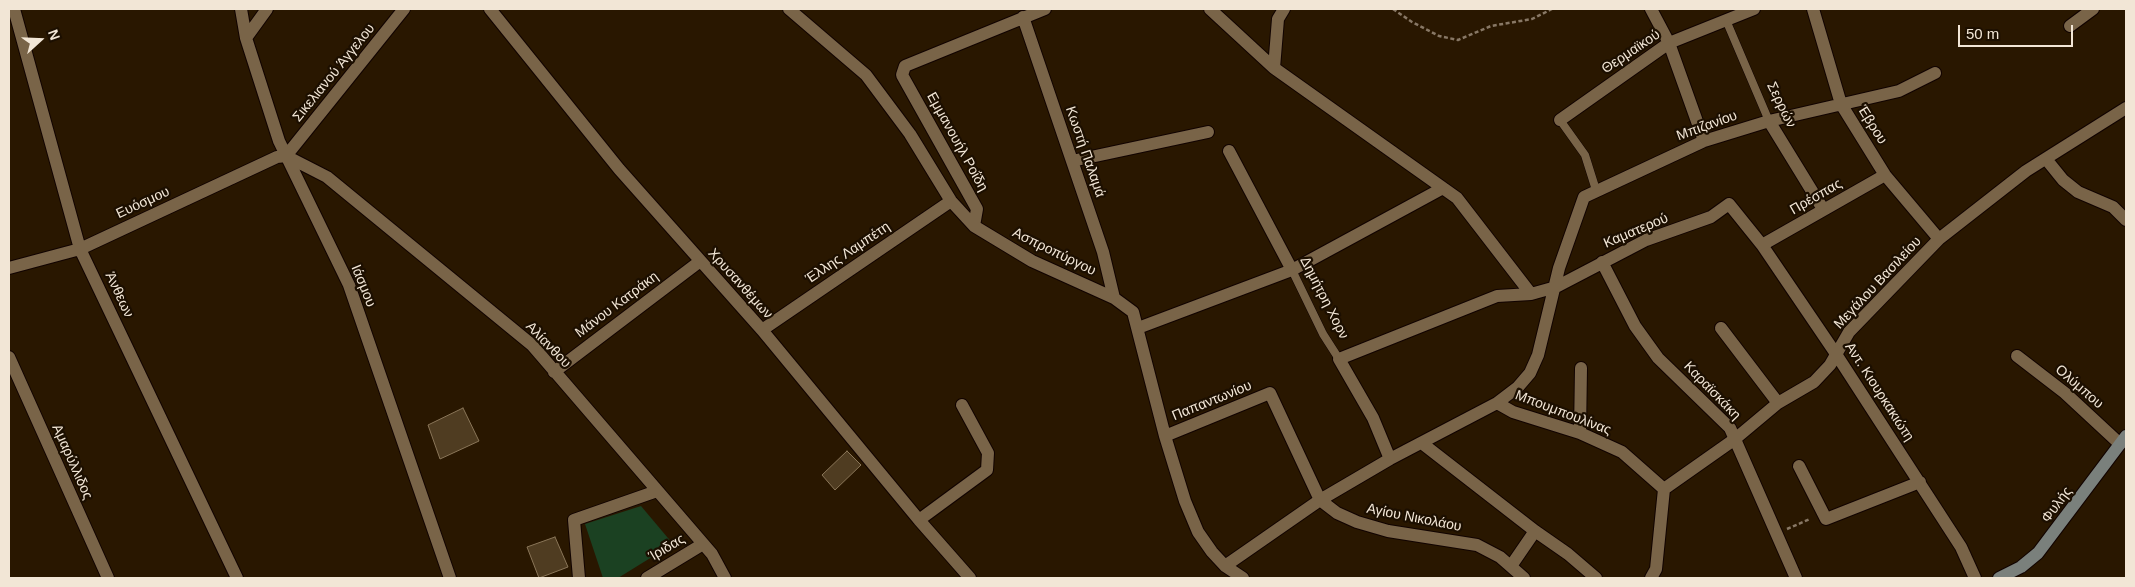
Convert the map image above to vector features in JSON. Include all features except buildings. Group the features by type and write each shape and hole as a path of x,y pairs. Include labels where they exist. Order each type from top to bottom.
{"main road":[{"name":"Φυλής","path":"1999,578 2021,567 2038,553 2123,440"}],"street":[{"name":"Άνθεων","path":"14,9 80,249 237,578"},
{"name":"Ιάσμου","path":"241,9 246,38 279,141 349,285 450,578"},
{"path":"246,38 268,9"},
{"name":"Σικελιανού Άγγελου","path":"286,156 404,9"},
{"name":"Χρυσανθέμων","path":"490,9 620,169 699,262 762,330 919,520 970,578"},
{"name":"Ασπροπύργου","path":"789,9 866,75 910,134 951,201 974,226 1032,261 1114,298 1132,312 1138,328 1165,436 1185,501 1198,532 1225,566 1243,578"},
{"path":"1023,17 1045,9"},
{"path":"1210,9 1274,68 1457,198 1531,294"},
{"path":"1274,68 1278,19 1284,9"},
{"path":"1651,9 1669,43 1704,141"},
{"name":"Θερμαϊκού","path":"1560,120 1669,43 1724,14 1754,9"},
{"name":"Έβρου","path":"1813,9 1841,104 1885,175 1940,239"},
{"path":"2070,26 2093,9"},
{"name":"Εμμανουήλ Ροΐδη","path":"974,226 977,209 974,202 902,74 905,66 1023,17"},
{"name":"Κωστή Παλαμά","path":"1023,17 1103,252 1114,298"},
{"name":"Μπιζανίου","path":"1225,566 1320,500 1390,459 1423,444 1497,403 1518,387 1530,373 1538,355 1556,287 1559,268 1584,197 1704,141 1769,121 1899,91 1935,73"},
{"name":"Μεγάλου Βασιλείου","path":"1664,489 1736,439 1778,402 1814,382 1830,365 1849,332 1940,239 2026,172 2126,108"},
{"name":"Σερρών","path":"1769,121 1823,209"},
{"path":"1072,161 1208,132"},
{"name":"Δημήτρη Χορν","path":"1229,152 1292,270"},
{"name":"Ευόσμου","path":"9,268 80,249 277,157 286,156"},
{"name":"Αλίανθου","path":"286,156 327,177 532,345 712,554 725,578"},
{"path":"2046,159 2063,180 2078,192 2112,207 2126,220"},
{"name":"Πρέσπας","path":"1762,245 1885,175"},
{"path":"1138,328 1292,270 1442,188"},
{"name":"Έλλης Λαμπέτη","path":"762,330 951,201"},
{"name":"Καματερού","path":"1339,359 1496,296 1531,294 1556,287 1646,240 1711,216 1729,204"},
{"name":"Αντ. Κιουρκακιώτη","path":"1729,204 1762,245 1836,354 1961,547 1975,578"},
{"name":"Μάνου Κατράκη","path":"554,372 699,262"},
{"name":"Καραϊσκάκη","path":"1602,262 1635,326 1658,358 1730,428 1796,578"},
{"path":"1721,328 1778,402"},
{"name":"Ολύμπου","path":"2017,356 2123,440"},
{"name":"Αμαρύλλιδος","path":"9,357 108,578"},
{"name":"Δημήτρη Χορν","path":"1339,359 1373,418 1390,459"},
{"path":"1580,433 1581,368"},
{"name":"Παπαντωνίου","path":"1165,436 1270,393"},
{"name":"Αγίου Νικολάου","path":"1270,393 1320,500 1337,513 1357,522 1388,531 1477,545 1500,557 1524,578"},
{"name":"Μπουμπουλίνας","path":"1497,403 1514,412 1580,433 1622,452 1664,489"},
{"path":"919,520 987,470 988,453 962,405"},
{"path":"1423,444 1535,531 1568,554 1596,578"},
{"path":"1799,466 1826,519 1920,482"},
{"path":"1651,578 1656,568 1664,489"},
{"path":"579,578 574,520 657,491"},
{"path":"1512,566 1535,531"},
{"name":"Ίριδας","path":"647,578 703,544"}],"lane":[{"name":"Σερρών","path":"1724,14 1769,121"},
{"path":"1560,120 1585,155 1596,190"},
{"name":"Δημήτρη Χορν","path":"1292,270 1323,334 1339,359"}],"path":[{"path":"1393,9 1412,22 1439,36 1458,40 1490,26 1532,19 1552,9"},
{"path":"1776,534 1822,513"}],"green space":[{"path":"641,506 673,544 618,578 603,578 585,524"}]}
